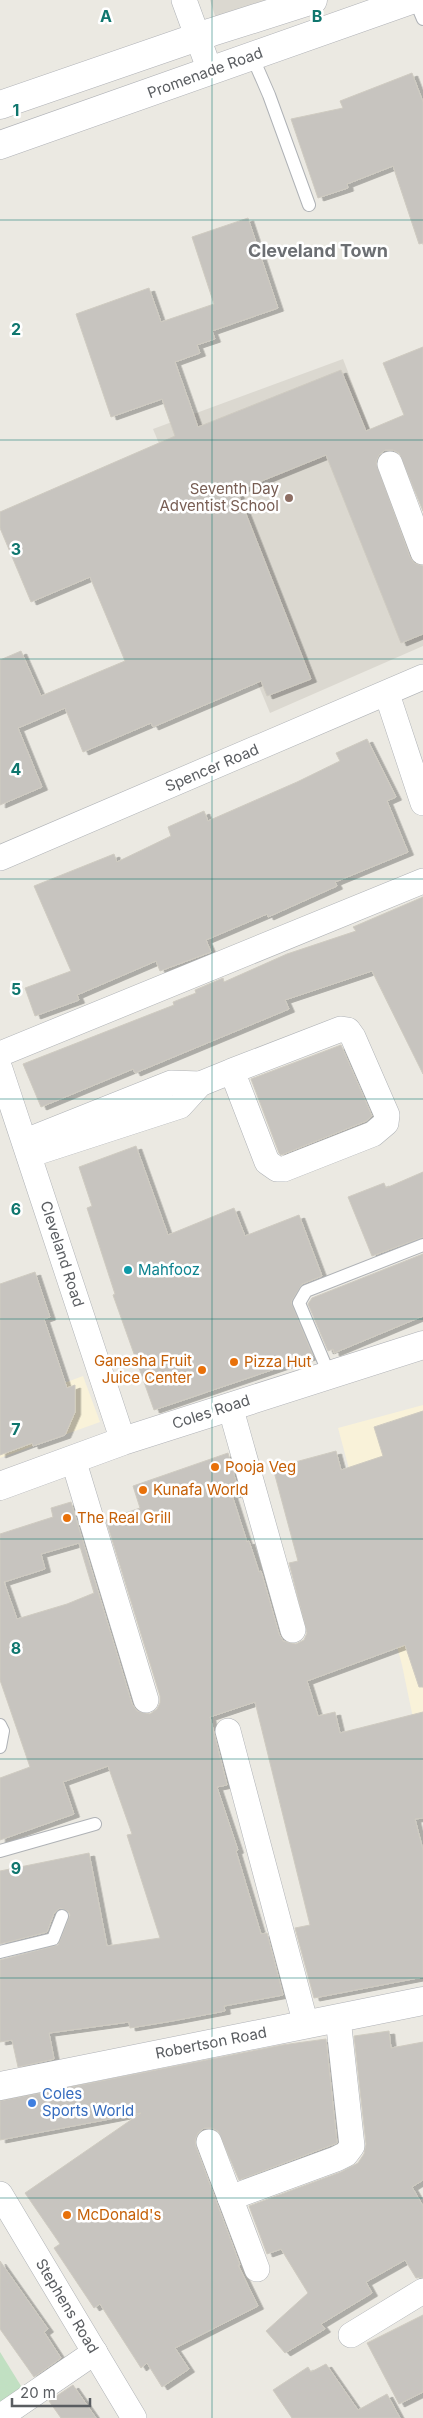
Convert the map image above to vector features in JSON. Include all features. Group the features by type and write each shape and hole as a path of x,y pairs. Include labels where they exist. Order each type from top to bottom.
{"street":[{"path":"184,0 204,35 217,69"},
{"path":"0,106 204,35 313,0"},
{"name":"Promenade Road","path":"0,145 410,0"},
{"path":"390,464 423,552"},
{"name":"Spencer Road","path":"0,858 423,677"},
{"path":"387,694 423,803"},
{"path":"0,1054 423,881"},
{"path":"27,1148 171,1083 200,1084 232,1071 341,1029 348,1030 353,1037 387,1115 386,1123 373,1134 284,1170 277,1169 267,1162 232,1071"},
{"name":"Cleveland Road","path":"0,1068 7,1113 27,1148 123,1441"},
{"name":"Coles Road","path":"0,1486 123,1441 423,1345"},
{"path":"230,1406 294,1630"},
{"path":"73,1459 146,1700"},
{"path":"228,1731 306,2025"},
{"name":"Robertson Road","path":"0,2086 423,2001"},
{"path":"230,2198 336,2159 346,2154 352,2146 338,2018"},
{"path":"209,2142 257,2269"},
{"name":"Stephens Road","path":"0,2194 134,2418"},
{"path":"351,2335 423,2291"},
{"path":"0,2417 95,2352"}],"lane":[{"path":"415,0 423,19"},
{"path":"252,56 269,95 309,205"},
{"path":"329,1374 299,1303 306,1291 423,1245"},
{"path":"0,1724 2,1732 0,1748"},
{"path":"0,1851 95,1824"},
{"path":"0,1952 53,1939 62,1916"}],"shaded area":[{"path":"210,0 277,0 216,19"},
{"name":"Seventh Day Adventist School","path":"343,359 423,567 423,646 270,713 153,429"},
{"path":"83,1376 100,1422 0,1458 0,1407"},
{"path":"423,1405 423,1766 402,1665 338,1428"}],"green space":[{"path":"0,2352 26,2394 0,2411"}],"building":[{"path":"412,73 423,102 423,243 419,244 393,166 347,184 348,188 318,198 291,119 343,108 340,101"},
{"path":"248,218 278,308 212,331 215,339 197,345 200,353 175,362 198,427 341,370 366,431 404,415 383,363 423,347 423,511 399,453 393,450 385,450 379,455 376,462 410,557 414,563 423,566 423,634 401,643 326,455 237,491 311,679 267,696 261,681 153,727 151,723 83,752 65,708 18,728 42,787 0,805 0,660 21,651 41,696 125,661 90,577 31,602 0,528 0,512 175,436 162,399 111,417 76,314 149,288 161,322 214,304 192,237"},
{"path":"367,739 396,797 387,801 408,852 335,882 337,886 268,917 267,914 206,940 211,952 160,971 156,961 77,995 79,1000 35,1016 25,988 71,971 34,886 114,854 117,862 171,836 168,827 204,811 208,821 297,782 340,761 336,753"},
{"path":"423,897 423,1074 372,971 285,1000 289,1009 135,1073 133,1069 41,1107 23,1064 174,1005 173,1002 196,993 195,990 223,978 224,982 287,954 356,931 353,927"},
{"path":"341,1045 372,1116 366,1121 281,1155 251,1079"},
{"path":"136,1146 168,1235 234,1208 245,1236 299,1215 322,1276 302,1284 291,1302 313,1356 154,1410 113,1295 115,1294 87,1208 92,1206 79,1167"},
{"path":"423,1172 423,1237 372,1256 348,1197 384,1183 386,1188"},
{"path":"423,1254 423,1316 334,1353 333,1349 328,1351 308,1304 312,1298"},
{"path":"35,1272 50,1317 44,1319 67,1388 75,1385 75,1412 65,1435 33,1446 32,1443 0,1455 0,1284"},
{"path":"423,1411 423,1687 419,1687 405,1645 307,1681 318,1716 335,1712 340,1733 423,1712 423,1818 415,1819 423,1850 423,1977 314,1998 295,1928 310,1925 255,1702 210,1717 227,1785 217,1787 238,1850 236,1851 261,1934 267,1933 283,1995 224,2006 225,2011 130,2028 129,2022 49,2033 54,2059 18,2067 12,2040 0,2042 0,1960 58,1945 70,1915 68,1911 60,1908 54,1913 47,1932 0,1944 0,1871 89,1853 107,1946 160,1938 127,1835 132,1834 108,1766 63,1782 74,1814 0,1840 0,1778 30,1767 0,1680 0,1534 53,1517 51,1508 71,1502 132,1704 137,1711 150,1714 157,1709 160,1703 160,1696 106,1520 140,1508 133,1486 228,1453 239,1493 232,1495 247,1542 249,1541 259,1572 261,1571 279,1634 283,1641 296,1644 304,1640 307,1633 289,1563 298,1561 273,1468 336,1451 341,1470 383,1456 374,1427","holes":["79,1543 94,1593 67,1604 17,1619 4,1582 45,1569 41,1554"]},
{"path":"389,2031 391,2048 423,2042 423,2180 412,2187 423,2206 423,2277 416,2278 405,2260 366,2282 372,2293 321,2324 325,2329 285,2353 266,2331 308,2293 281,2249 267,2254 249,2206 341,2172 358,2163 364,2154 366,2144 354,2036"},
{"path":"326,2039 337,2143 239,2180 218,2131 212,2128 204,2128 198,2133 195,2140 196,2147 240,2265 238,2265 258,2306 175,2348 189,2369 162,2387 147,2363 141,2368 100,2304 94,2308 54,2248 60,2244 25,2193 141,2113 0,2140 0,2101 282,2045"},
{"path":"0,2261 48,2329 44,2332 61,2358 34,2377 0,2329"},
{"path":"423,2315 423,2392 399,2404 367,2343"},
{"path":"326,2364 358,2410 387,2394 400,2418 292,2418 273,2390 308,2367 311,2372"},
{"path":"73,2385 96,2418 61,2418 49,2401"}],"place":[{"name":"Seventh Day Adventist School","path":"289,498"},
{"name":"Mahfooz","path":"128,1270"},
{"name":"Pizza Hut","path":"234,1362"},
{"name":"Ganesha Fruit Juice Center","path":"202,1370"},
{"name":"Pooja Veg","path":"215,1467"},
{"name":"Kunafa World","path":"143,1490"},
{"name":"The Real Grill","path":"67,1518"},
{"name":"Coles Sports World","path":"32,2103"},
{"name":"McDonald's","path":"67,2215"}],"district":[{"name":"Cleveland Town","path":"318,251"}]}
